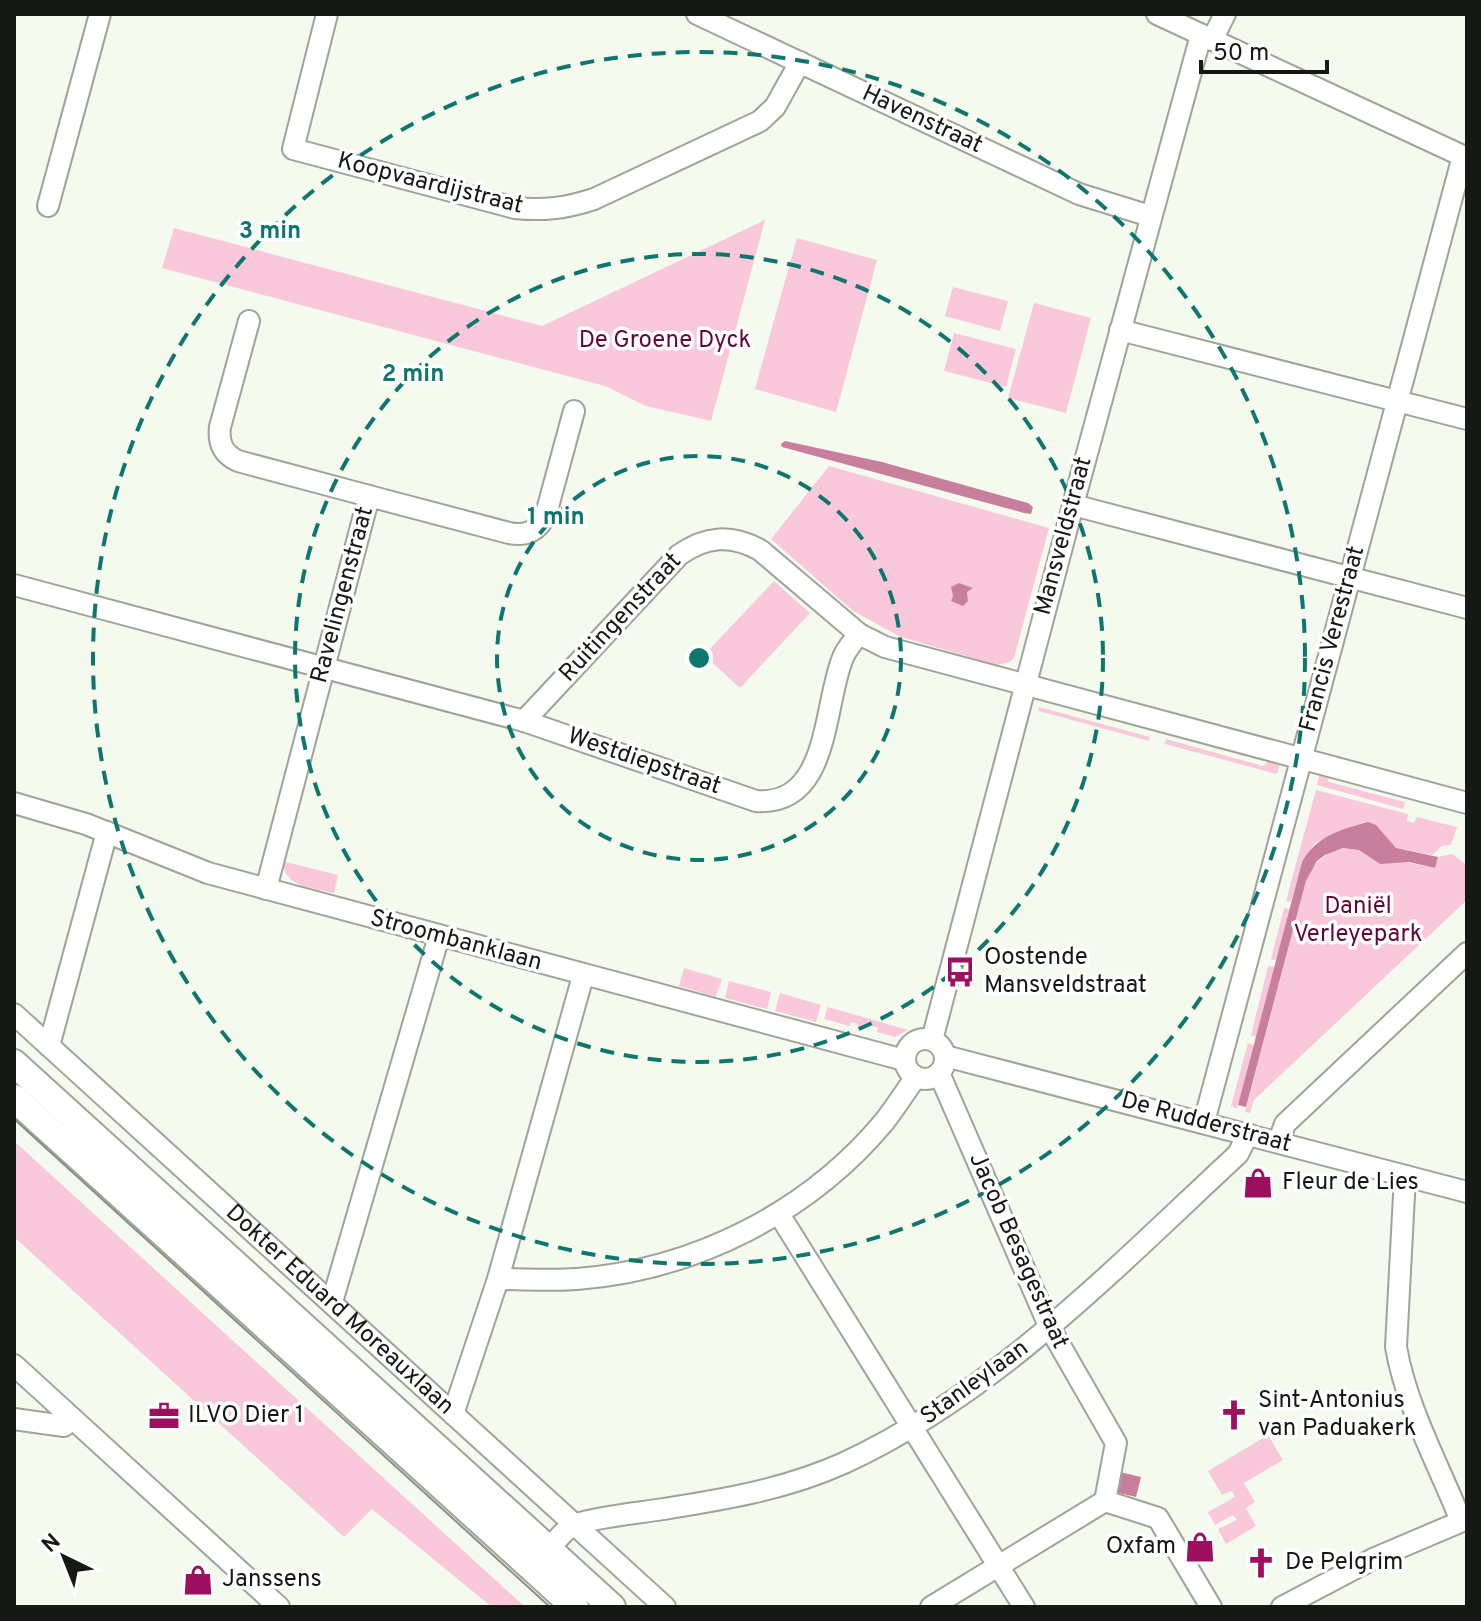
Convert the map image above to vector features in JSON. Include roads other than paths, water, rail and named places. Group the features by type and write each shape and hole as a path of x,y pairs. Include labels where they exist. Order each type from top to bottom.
{"main road":[{"name":"Dokter Eduard Moreauxlaan","path":"14,1063 541,1559"},
{"name":"Dokter Eduard Moreauxlaan","path":"14,1098 562,1578 612,1607"},
{"name":"Dokter Eduard Moreauxlaan","path":"562,1578 575,1607"}],"street":[{"path":"48,206 100,14"},
{"name":"Koopvaardijstraat","path":"327,14 293,149 515,208 542,211 568,208 594,199 760,121 775,107 800,62"},
{"name":"Havenstraat","path":"697,14 1079,194 1150,216"},
{"path":"1157,14 1465,157"},
{"name":"Mansveldstraat","path":"939,1056 1025,686 1150,216 1207,37 1225,14"},
{"name":"Francis Verestraat","path":"1204,1122 1465,157"},
{"path":"249,321 220,427 220,444 224,451 238,461 369,496"},
{"path":"1120,330 1467,419"},
{"name":"Ravelingenstraat","path":"266,889 369,496 509,533 528,534 546,514 574,411"},
{"path":"1073,505 1467,608"},
{"name":"Ruitingenstraat","path":"524,721 679,555 693,545 725,538 745,541 760,550 859,634 885,647 1467,803"},
{"name":"Westdiepstraat","path":"14,585 524,721 756,801 784,799 796,792 813,770 842,659 859,634"},
{"name":"Stroombanklaan","path":"14,803 107,832 208,873 910,1069"},
{"path":"49,1046 107,832"},
{"path":"332,1302 439,936"},
{"path":"1279,1141 1285,1124 1467,953"},
{"path":"453,1414 498,1279 583,976"},
{"name":"Dokter Eduard Moreauxlaan","path":"14,1014 665,1607"},
{"path":"498,1279 577,1279 645,1269 726,1242 779,1214 842,1164 873,1133 910,1069 909,1045 916,1040 939,1056 932,1078 910,1069"},
{"name":"De Rudderstraat","path":"939,1056 1279,1141 1467,1192"},
{"name":"Jacob Besagestraat","path":"939,1056 1050,1328 1116,1443 1105,1501"},
{"name":"Stanleylaan","path":"573,1525 743,1496 790,1484 843,1463 913,1427 978,1383 1050,1328 1238,1154 1248,1134"},
{"path":"1282,1607 1373,1559 1464,1520 1405,1382 1396,1347 1405,1176"},
{"path":"779,1214 1024,1607"},
{"path":"14,1365 279,1607"},
{"path":"14,1419 64,1426 72,1419"},
{"path":"931,1607 1105,1501 1158,1518 1211,1607"},
{"name":"Stanleylaan","path":"562,1578 594,1544 633,1514"},
{"path":"541,1559 573,1525"}],"tram line":[{"path":"14,1119 550,1607"}],"place":[{"name":"Oostende Mansveldstraat","path":"960,972"},
{"name":"Fleur de Lies","path":"1258,1183"},
{"name":"Sint-Antonius van Paduakerk","path":"1234,1415"},
{"name":"ILVO Dier 1","path":"164,1416"},
{"name":"Oxfam","path":"1200,1547"},
{"name":"De Pelgrim","path":"1261,1563"},
{"name":"Janssens","path":"198,1580"}],"park label":[{"name":"De Groene Dyck","path":"665,341"},
{"name":"Daniël Verleyepark","path":"1358,921"}]}
